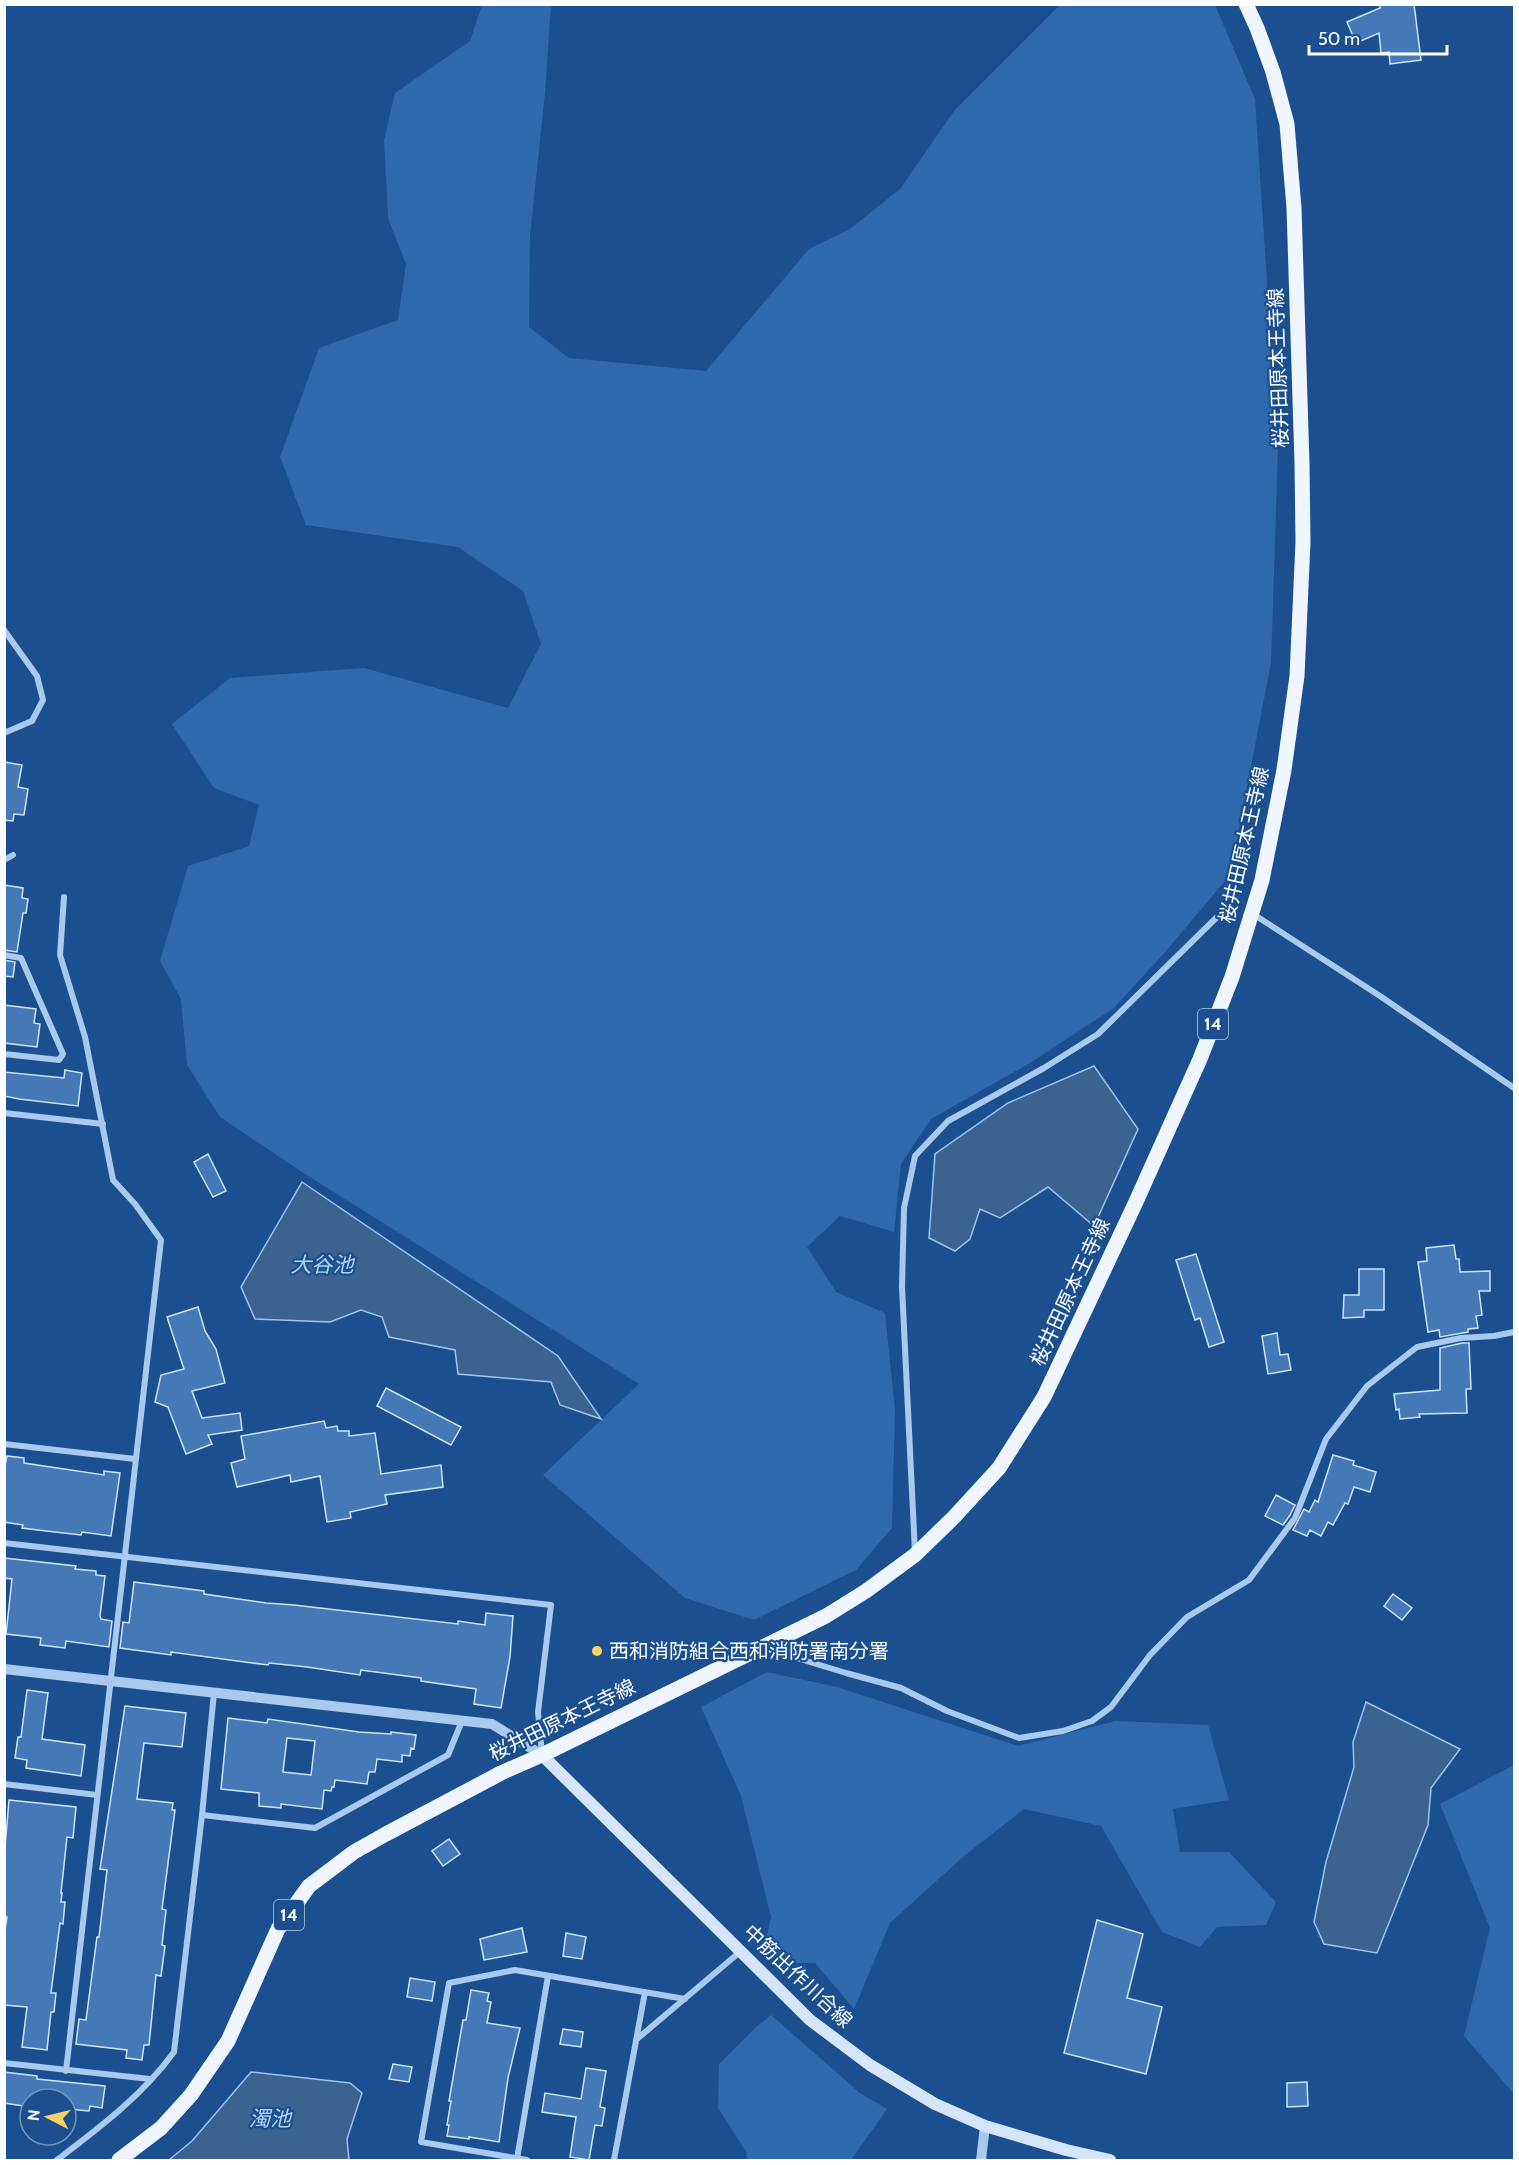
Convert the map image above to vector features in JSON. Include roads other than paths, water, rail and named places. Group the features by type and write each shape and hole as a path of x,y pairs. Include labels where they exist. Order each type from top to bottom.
{"main road":[{"name":"桜井田原本王寺線","path":"119,2160 161,2128 192,2095 228,2041 278,1929 309,1886 354,1852 501,1773 826,1616 866,1591 915,1555 999,1468 1044,1397 1200,1059 1232,977 1262,880 1282,781 1297,676 1303,542 1294,220 1287,124 1273,72 1246,4"},
{"name":"中筋出作川合線","path":"542,1755 810,2020 870,2065 935,2104 985,2126 1066,2150 1110,2160"}],"street":[{"path":"4,733 32,721 43,700 37,676 6,635"},
{"path":"4,860 13,855"},
{"path":"64,897 60,955 85,1037 113,1180 135,1204 161,1240 66,2071"},
{"path":"1252,913 1380,996 1515,1088"},
{"path":"915,1555 902,1287 904,1208 915,1156 948,1121 1044,1068 1098,1034 1216,918"},
{"path":"4,956 21,958 63,1054 58,1060 4,1054"},
{"path":"4,1113 103,1124"},
{"path":"761,1647 901,1688 946,1711 1019,1738 1063,1731 1092,1721 1111,1707 1150,1655 1187,1617 1249,1580 1295,1518 1326,1439 1367,1386 1417,1347 1461,1338 1515,1332"},
{"path":"4,1444 135,1459"},
{"path":"4,1543 551,1605 538,1712 542,1755"},
{"path":"4,1669 492,1724 542,1755"},
{"path":"57,2160 116,2115 161,2070 174,2052 214,1693"},
{"path":"202,1815 315,1828 448,1755 462,1721"},
{"path":"4,1784 97,1795"},
{"path":"637,2038 741,1951"},
{"path":"527,2160 421,2142 449,1983 515,1970 685,1999"},
{"path":"517,2159 548,1976"},
{"path":"614,2160 645,1992"},
{"path":"4,2063 150,2079"},
{"path":"981,2160 985,2126"}],"water":[{"path":"1094,1066 1138,1129 1094,1226 1048,1187 1000,1218 980,1209 970,1239 955,1251 929,1238 935,1154 1008,1103"},
{"name":"大谷池","path":"302,1182 558,1356 601,1419 560,1405 551,1382 458,1374 455,1350 389,1337 382,1317 361,1310 330,1322 255,1319 241,1287"},
{"path":"1366,1702 1460,1749 1431,1788 1428,1825 1377,1953 1324,1944 1314,1922 1326,1862 1354,1767 1353,1742"},
{"name":"濁池","path":"251,2072 350,2083 362,2093 347,2139 349,2160 169,2160 192,2141"}],"place":[{"name":"西和消防組合西和消防署南分署","path":"597,1651"}]}
